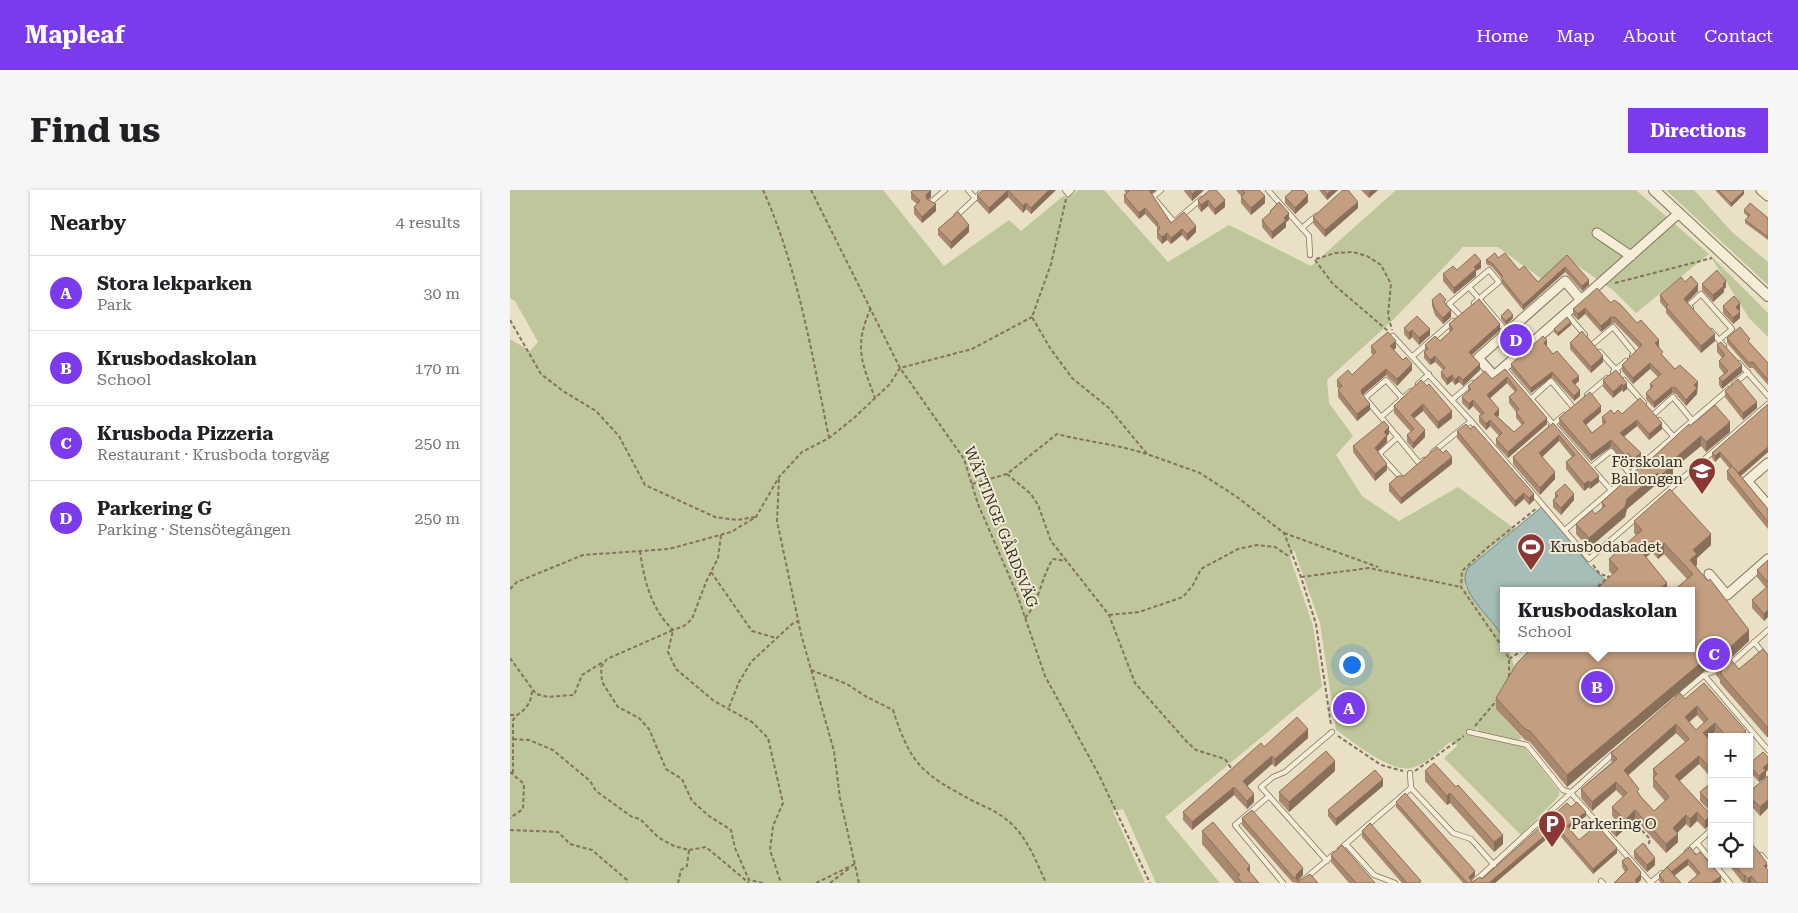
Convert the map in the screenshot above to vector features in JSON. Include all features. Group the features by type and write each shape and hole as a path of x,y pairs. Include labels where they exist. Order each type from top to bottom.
{"street":[{"path":"1654,190 1768,296"},
{"path":"1761,190 1768,196"},
{"path":"1581,300 1565,281 1478,358 1485,371 1494,376 1504,368 1631,256 1679,213"},
{"path":"1597,233 1631,256"},
{"path":"1768,463 1747,481 1768,505"},
{"path":"1709,574 1726,596 1768,559"}],"lane":[{"path":"930,203 945,190"},
{"path":"968,190 975,198"},
{"path":"951,220 984,190"},
{"path":"1161,190 1153,198 1174,222 1204,196"},
{"path":"1268,190 1309,236 1310,255"},
{"path":"1302,228 1323,209"},
{"path":"1413,356 1460,316 1499,282 1489,270 1449,304 1460,316"},
{"path":"1469,287 1507,332"},
{"path":"1695,312 1689,305 1701,294 1732,329 1719,340"},
{"path":"1566,313 1673,436"},
{"path":"1707,326 1730,353"},
{"path":"1547,429 1635,354 1613,327 1593,344"},
{"path":"1393,336 1508,463 1589,559 1768,404"},
{"path":"1736,359 1768,396"},
{"path":"1504,368 1611,490"},
{"path":"1565,530 1748,372"},
{"path":"1381,416 1429,374"},
{"path":"1452,400 1476,379"},
{"path":"1402,398 1386,380 1365,398 1419,463"},
{"path":"1532,398 1551,381 1572,407"},
{"path":"1654,414 1673,397 1692,420"},
{"path":"1711,404 1717,411"},
{"path":"1413,469 1471,421"},
{"path":"1729,425 1735,432"},
{"path":"1398,437 1379,454 1401,480 1407,474"},
{"path":"1591,467 1611,451 1630,474"},
{"path":"1508,463 1514,457"},
{"path":"1674,700 1704,674 1727,666 1768,630"},
{"path":"1754,642 1768,659"},
{"path":"1704,674 1768,749"},
{"path":"1326,861 1261,787 1273,777 1285,772 1332,732"},
{"path":"1469,732 1527,745 1563,790 1570,792 1651,883 1664,871"},
{"path":"1473,883 1622,746"},
{"path":"1410,773 1411,788 1453,833 1471,839 1494,864"},
{"path":"1300,883 1411,788"},
{"path":"1269,796 1235,825 1283,883"},
{"path":"1684,855 1708,832"},
{"path":"1696,843 1708,856"},
{"path":"1346,844 1374,874 1395,883"},
{"path":"1757,850 1768,863"},
{"path":"1719,868 1730,883"}],"path":[{"path":"763,190 779,226 807,329 828,438"},
{"name":"WÄTTINGE GÅRDSVÄG","path":"811,190 900,368 964,459 1025,618 1044,676 1100,775 1150,883"},
{"path":"510,589 517,582 584,555 669,549 731,532 756,517 779,477 802,452 828,438 875,398 890,384 900,368 972,349 1032,317 1051,264 1068,191"},
{"path":"1310,255 1317,260 1335,253 1353,252 1367,256 1381,265 1391,284 1388,315 1393,336"},
{"path":"1310,255 1333,284 1393,336"},
{"path":"1612,284 1724,255"},
{"path":"871,308 863,326 860,353 875,398"},
{"path":"1032,317 1050,348 1072,378 1109,408 1147,454"},
{"path":"510,320 541,374 563,391 596,411 619,436 645,485 715,517 737,520 756,517"},
{"path":"972,484 1007,474 1057,434 1090,442 1118,445 1200,473 1237,497 1284,534 1383,569 1461,587"},
{"path":"1007,474 1031,494 1038,505 1051,541 1109,615 1135,683 1187,742 1196,750 1225,759 1237,775"},
{"path":"779,477 777,521 810,670 834,751 840,798 859,883"},
{"path":"1500,644 1461,587 1462,572 1487,548 1543,503"},
{"path":"1284,534 1301,576 1316,624 1332,732 1381,765 1410,773 1425,766 1469,732 1501,693"},
{"path":"510,658 536,694 542,696 574,695 582,675 607,659 684,626 692,618 718,558 721,535"},
{"path":"1109,615 1138,612 1182,597 1193,585 1201,569 1238,549 1257,545 1275,547 1290,557"},
{"path":"640,551 648,591 663,621 673,630"},
{"path":"1025,618 1041,590 1048,566 1053,559 1067,561"},
{"path":"1589,559 1600,574 1610,576 1614,581"},
{"path":"1301,576 1370,568 1383,569"},
{"path":"711,572 752,631 777,639"},
{"path":"1598,587 1610,576"},
{"path":"729,708 739,682 751,662 799,621"},
{"path":"673,630 668,652 676,669 714,701 752,722 768,738 783,803 773,826 770,850 781,883"},
{"path":"1505,652 1509,659 1509,679"},
{"path":"1509,659 1520,652"},
{"path":"607,659 601,667 602,682 618,707 639,718 649,729 666,769 682,778 692,801 709,816 731,830 735,848 749,882"},
{"path":"810,670 847,684 865,696 893,710 902,740 922,770 939,783 1004,817 1027,841 1046,883"},
{"path":"510,818 523,809 524,784 512,773 513,720 526,709 532,696 532,687"},
{"path":"510,715 517,715"},
{"path":"513,739 529,740 553,750 590,781 596,791 632,816 640,819 659,838 674,846 689,850 706,847 749,882 763,883"},
{"path":"1630,858 1649,843 1650,839 1633,821"},
{"path":"510,830 558,832 570,844 592,850 627,880 627,883"},
{"path":"678,883 681,870 686,866 689,850"},
{"path":"816,883 855,864"},
{"path":"830,883 855,864"}],"green space":[{"path":"510,190 883,190 944,266 1009,220 1021,231 1062,197 1072,195 1078,190 1104,190 1168,262 1229,225 1311,266 1396,190 1636,190 1709,254 1636,313 1613,290 1568,259 1543,280 1498,247 1463,247 1394,319 1327,380 1329,403 1353,436 1336,455 1362,496 1399,521 1458,487 1515,529 1475,562 1465,579 1465,587 1500,632 1500,652 1509,652 1517,674 1496,709 1522,738 1517,741 1479,733 1477,728 1470,735 1524,747 1559,791 1559,796 1521,835 1444,758 1458,745 1450,742 1421,764 1411,768 1403,768 1393,766 1372,755 1336,730 1320,623 1294,550 1290,557 1313,626 1322,687 1165,817 1220,883 1156,883 1123,809 1113,811 1145,883 510,883 510,339 530,351 538,342 515,301 510,298"},
{"path":"1666,190 1694,190 1732,232 1768,262 1768,285"},
{"path":"1709,254 1768,313 1768,337 1749,318"}],"water":[{"name":"Krusbodabadet","path":"1543,506 1589,565 1612,586 1500,587 1500,633 1477,604 1466,585 1465,577 1468,568"}],"building":[{"path":"914,190 931,190 926,195 927,199 936,204 922,217 914,207 920,201 911,192"},
{"path":"983,190 1008,190 989,208 977,195"},
{"path":"1008,190 1049,190 1031,208 1026,203 1023,206"},
{"path":"1128,190 1149,190 1171,223 1184,212 1196,226 1187,234 1182,229 1171,238 1167,233 1162,237 1157,232 1160,228 1158,223 1145,208 1139,213 1124,195"},
{"path":"1189,190 1197,190 1192,194"},
{"path":"1210,190 1216,190 1225,200 1215,209 1208,200 1201,205 1198,200"},
{"path":"1242,190 1259,190 1265,196 1251,208 1241,197 1245,193"},
{"path":"1293,190 1303,190 1308,195 1295,208 1285,197"},
{"path":"1323,190 1332,190 1327,194"},
{"path":"1343,190 1348,190 1358,202 1325,230 1313,217"},
{"path":"1718,190 1743,190 1744,191 1731,203"},
{"path":"1279,202 1289,213 1284,218 1286,220 1272,232 1262,220"},
{"path":"1750,203 1768,218 1768,237 1745,220 1750,215 1744,210"},
{"path":"958,212 969,225 951,242 938,229"},
{"path":"1495,253 1498,258 1505,253 1519,270 1524,266 1538,282 1567,255 1589,280 1582,286 1565,267 1523,305 1502,279 1502,275 1492,263 1486,260"},
{"path":"1475,254 1481,261 1474,267 1476,269 1454,288 1443,274 1453,266 1457,270"},
{"path":"1717,270 1726,281 1723,284 1724,286 1713,295 1702,284"},
{"path":"1691,276 1698,284 1684,299 1715,334 1701,346 1666,307 1668,305 1660,295 1681,277 1685,282"},
{"path":"1597,288 1611,303 1614,300 1620,304 1637,323 1641,320 1659,340 1655,343 1663,352 1661,354 1675,369 1680,365 1698,382 1694,385 1697,388 1686,400 1676,388 1672,387 1654,402 1646,393 1653,386 1650,384 1661,374 1650,363 1633,378 1622,365 1642,345 1615,317 1611,317 1601,326 1585,308 1578,314 1573,309"},
{"path":"1440,293 1446,300 1444,302 1451,310 1443,318 1435,309 1432,300"},
{"path":"1734,296 1740,303 1736,307 1740,312 1733,318 1723,306"},
{"path":"1479,299 1500,324 1469,352 1480,364 1463,380 1459,376 1455,380 1452,375 1447,379 1441,372 1445,368 1435,356 1430,360 1424,352 1428,349 1425,345 1435,336 1440,341 1453,329 1449,324"},
{"path":"1508,309 1513,315 1506,321 1501,316"},
{"path":"1417,316 1430,329 1419,338 1412,330 1409,333 1404,328"},
{"path":"1567,317 1571,322 1558,333 1554,329"},
{"path":"1740,327 1750,339 1748,341 1768,363 1768,380 1753,362 1749,363 1727,338"},
{"path":"1582,331 1603,356 1591,367 1570,343"},
{"path":"1388,332 1396,341 1390,346 1403,360 1406,357 1412,364 1397,379 1386,369 1361,390 1370,404 1357,414 1338,390 1342,386 1337,380 1348,370 1352,375 1376,352 1371,346"},
{"path":"1543,336 1547,340 1544,343 1553,354 1557,351 1579,376 1572,381 1580,390 1574,396 1552,372 1531,388 1511,364"},
{"path":"1721,342 1742,365 1722,382 1719,378 1728,371 1719,361 1725,355 1717,345"},
{"path":"1505,369 1547,418 1508,452 1496,439 1502,433 1490,420 1486,424 1479,416 1484,413 1473,400 1469,404 1462,397 1471,389 1468,386 1485,371 1492,379","holes":["1507,377 1517,390 1509,397 1519,409 1516,412 1524,423 1514,432 1494,414 1499,409 1487,395"]},
{"path":"1616,370 1627,383 1623,386 1622,384 1613,392 1603,380"},
{"path":"1738,379 1757,402 1743,413 1725,391"},
{"path":"1421,380 1427,386 1429,384 1452,411 1438,422 1423,404 1411,415 1425,430 1413,443 1407,435 1414,429 1394,406"},
{"path":"1590,392 1601,406 1583,421 1592,433 1606,422 1602,417 1611,410 1614,414 1618,410 1622,414 1640,398 1662,423 1649,434 1637,420 1620,433 1641,453 1633,459 1628,453 1625,455 1611,440 1591,455 1559,418"},
{"path":"1768,404 1768,447 1738,473 1720,452 1715,456 1712,453"},
{"path":"1715,405 1730,422 1706,442 1701,436 1673,460 1673,465 1660,476 1658,473 1627,499 1625,507 1589,538 1576,524 1592,510 1595,514 1605,506 1602,502 1642,465 1639,462 1646,456 1650,460 1689,424 1690,426"},
{"path":"1384,421 1389,427 1384,432 1387,435 1375,448 1387,464 1375,474 1353,446"},
{"path":"1553,423 1599,476 1590,483 1589,481 1584,484 1566,462 1575,455 1559,435 1539,453 1555,472 1540,488 1513,457"},
{"path":"1466,424 1470,429 1474,426 1534,494 1529,498 1524,493 1515,501 1457,431"},
{"path":"1437,447 1443,453 1446,450 1452,457 1401,498 1389,484 1398,476 1404,476"},
{"path":"1732,466 1768,509 1768,522 1727,471"},
{"path":"1565,484 1574,494 1561,508 1553,500 1558,496 1555,493"},
{"path":"1670,489 1711,534 1693,550 1697,554 1690,560 1708,581 1710,579 1749,630 1725,652 1709,656 1567,775 1530,731 1525,729 1496,698 1517,663 1528,652 1695,652 1695,587 1678,587 1693,574 1664,543 1658,548 1652,541 1641,551 1667,583 1662,587 1599,587 1618,569 1609,559 1642,530 1634,521"},
{"path":"1768,560 1768,582 1757,570"},
{"path":"1768,586 1768,610 1764,614 1752,600"},
{"path":"1763,649 1768,655 1767,727 1720,673 1722,671 1716,665 1730,659 1739,669"},
{"path":"1704,683 1746,731 1744,733 1724,733 1715,723 1703,733 1708,738 1708,766 1699,756 1675,776 1708,812 1708,818 1705,821 1697,812 1690,819 1686,815 1673,828 1678,834 1666,844 1635,810 1625,820 1612,807 1627,793 1616,782 1592,802 1581,789 1617,759 1611,753 1680,693 1685,699","holes":["1697,706 1708,719 1696,730 1685,717","1676,724 1689,739 1653,769 1657,774 1653,778 1669,797 1654,811 1641,797 1637,791 1639,789 1624,770"]},
{"path":"1297,717 1308,729 1275,759 1272,756 1243,781 1254,794 1247,801 1234,787 1192,822 1183,812 1261,743 1264,747"},
{"path":"1326,751 1335,761 1289,802 1279,792"},
{"path":"1763,752 1768,757 1768,763 1763,768 1766,770 1759,776 1753,769 1753,761"},
{"path":"1434,763 1456,787 1458,785 1503,835 1494,842 1450,793 1447,796 1425,771"},
{"path":"1375,770 1383,779 1336,819 1328,810"},
{"path":"1768,776 1768,800 1760,807 1753,800 1753,789"},
{"path":"1708,785 1708,801 1700,792"},
{"path":"1405,793 1475,871 1469,877 1472,882 1480,877 1482,879 1567,803 1571,807 1577,802 1586,812 1567,826 1579,840 1597,825 1617,848 1593,869 1556,826 1489,883 1467,883 1396,802"},
{"path":"1252,810 1303,868 1296,875 1297,879 1292,876 1242,818"},
{"path":"1620,817 1625,822 1616,831 1611,825"},
{"path":"1213,822 1250,866 1247,869 1259,883 1242,883 1237,877 1240,875 1202,831"},
{"path":"1370,823 1421,881 1419,883 1407,883 1362,831"},
{"path":"1643,843 1655,858 1647,865 1634,851"},
{"path":"1342,845 1375,883 1356,883 1331,855"},
{"path":"1753,845 1767,863 1764,866 1768,870 1768,883 1757,883 1751,876 1748,879 1737,868 1753,868"},
{"path":"1690,847 1696,855 1700,852 1708,861 1708,868 1714,868 1721,876 1711,883 1688,883 1700,873 1688,859 1671,872 1667,867"},
{"path":"1628,857 1640,871 1641,874 1635,880 1637,882 1614,883 1628,869 1622,861"},
{"path":"1667,867 1681,883 1661,883 1664,881 1659,875"},
{"path":"1310,874 1318,883 1300,883 1297,880 1301,880"}],"place":[{"name":"Parkering G","path":"1516,340"},
{"name":"Förskolan Ballongen","path":"1702,495"},
{"name":"Krusbodabadet","path":"1531,571"},
{"name":"Krusboda Pizzeria","path":"1714,654"},
{"name":"Krusbodaskolan","path":"1597,687"},
{"name":"Stora lekparken","path":"1349,708"},
{"name":"Parkering O","path":"1552,848"}]}
